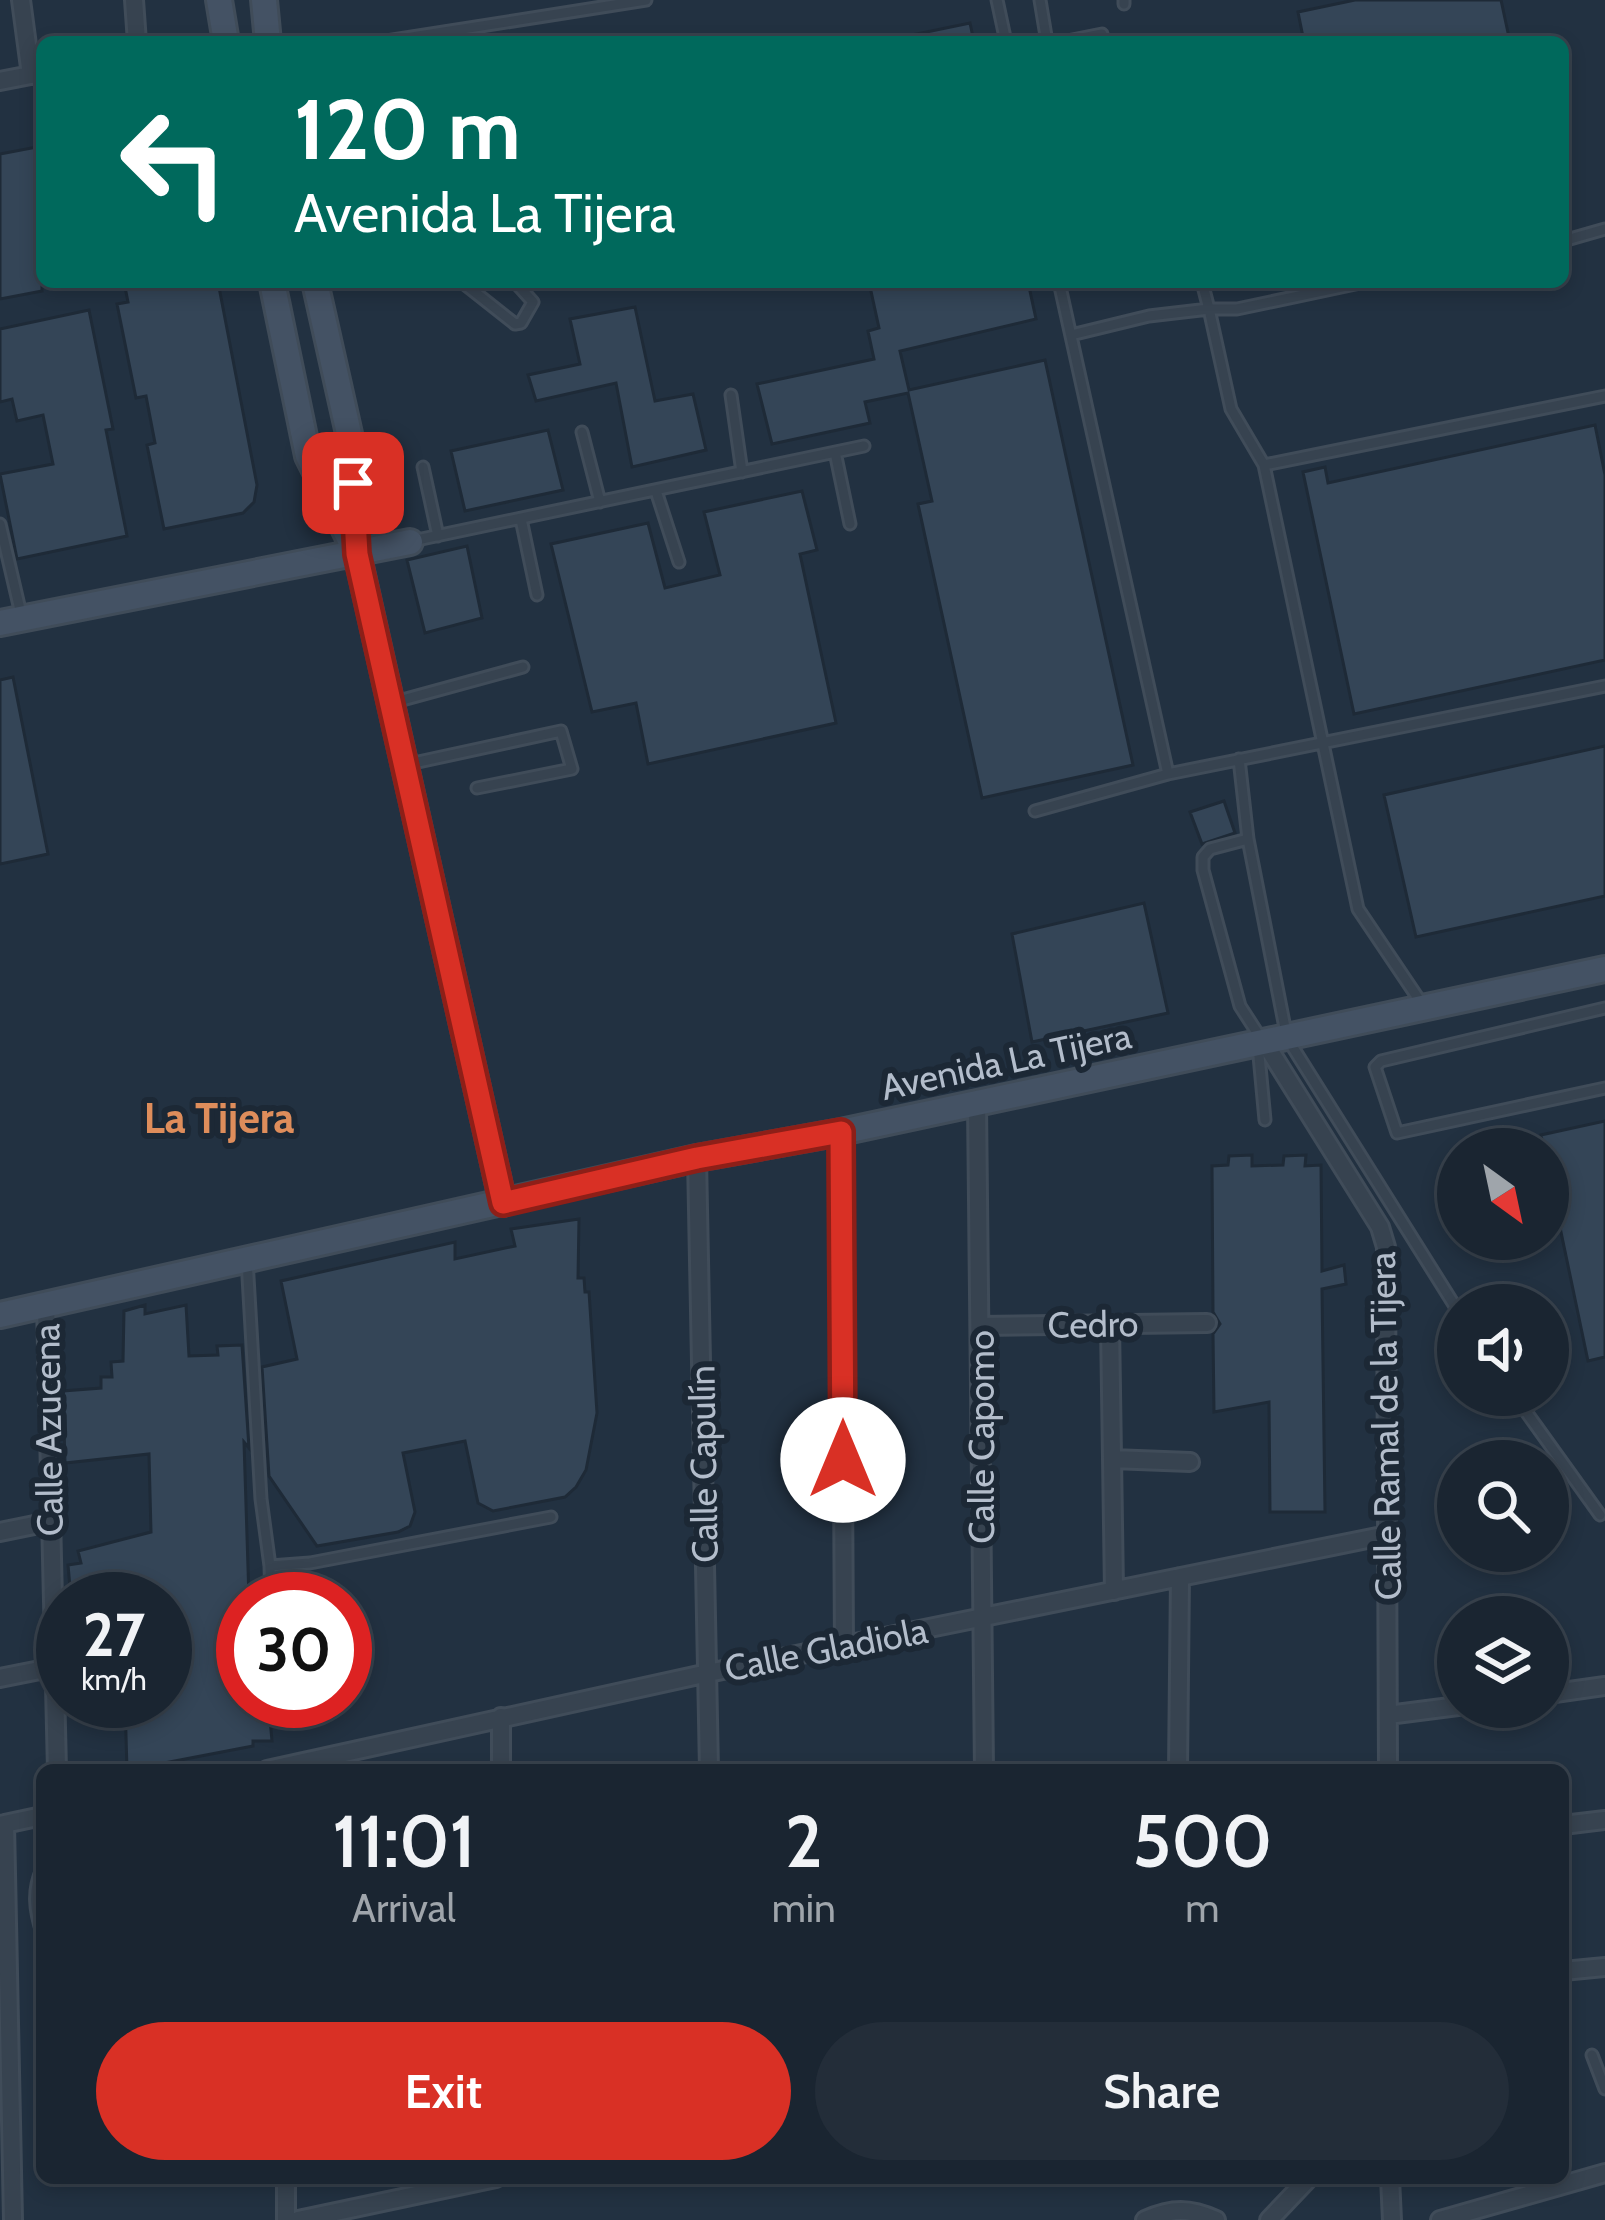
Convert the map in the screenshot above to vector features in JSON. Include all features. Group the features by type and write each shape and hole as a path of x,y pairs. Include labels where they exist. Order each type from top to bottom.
{"main road":[{"path":"220,0 225,36"},
{"path":"264,0 267,36"},
{"path":"273,288 308,456 357,554"},
{"path":"316,288 352,447 357,554 503,1203"},
{"path":"11,621 410,542"},
{"name":"Avenida La Tijera","path":"0,1316 697,1158 841,1132 1605,969"}],"street":[{"path":"21,0 36,69"},
{"path":"134,0 137,36"},
{"path":"0,81 36,74"},
{"name":"Calle Ramal de la Tijera","path":"1270,1042 1380,1227 1386,1247 1388,1764"},
{"name":"Calle Capomo","path":"977,1103 984,1764"},
{"path":"841,1132 844,1646"},
{"name":"Calle Capulín","path":"697,1158 709,1764"},
{"name":"Calle Azucena","path":"46,1305 51,1572"},
{"name":"Cedro","path":"980,1326 1207,1323"},
{"path":"1109,1324 1114,1591"},
{"path":"1112,1459 1190,1462"},
{"path":"0,1532 49,1522"},
{"name":"Calle Gladiola","path":"300,1764 708,1673 1387,1534"},
{"path":"1178,1764 1180,1577"},
{"path":"0,1678 36,1671"},
{"path":"1569,1691 1605,1686"},
{"path":"1388,1715 1437,1709"},
{"path":"501,1717 501,1764"},
{"name":"Calle Azucena","path":"56,1728 57,1764"},
{"path":"13,2220 5,2172 2,1825 36,1817"},
{"path":"1569,1824 1605,1820"},
{"path":"1569,1970 1605,1967"},
{"path":"1440,2220 1605,2174"},
{"path":"286,2184 286,2220"},
{"path":"298,2220 468,2184"},
{"path":"1269,2220 1303,2184"},
{"path":"1390,2184 1392,2220"},
{"path":"1145,2220 1164,2211 1186,2210 1216,2220"}],"lane":[{"path":"424,36 646,0"},
{"path":"997,0 1005,36"},
{"path":"1040,0 1046,36"},
{"path":"1092,36 1102,34"},
{"path":"1569,239 1605,229"},
{"path":"470,288 515,324 521,323 533,302 520,288"},
{"path":"1060,288 1168,775"},
{"path":"1204,288 1231,409 1264,466 1358,910 1424,1008"},
{"path":"1071,335 1149,316 1237,309 1337,288"},
{"path":"731,395 742,472"},
{"path":"1264,466 1605,396"},
{"path":"582,432 600,502"},
{"path":"410,542 864,446"},
{"path":"835,452 850,524"},
{"path":"423,467 438,536"},
{"path":"656,491 679,562"},
{"path":"521,519 537,595"},
{"path":"0,524 11,621"},
{"path":"390,704 523,668"},
{"path":"1036,811 1239,759 1605,686"},
{"path":"404,766 561,731 572,769 478,788"},
{"path":"1239,759 1270,1042 1265,1120"},
{"path":"1248,839 1210,849 1203,857 1240,1006 1439,1284"},
{"path":"1605,1008 1381,1060 1376,1067 1397,1133 1605,1088"},
{"path":"247,1260 261,1499 270,1572"},
{"path":"1529,1416 1600,1515"},
{"path":"270,1566 310,1563 551,1517"},
{"path":"1592,2055 1605,2090"}],"building":[{"path":"1355,0 1501,0 1509,36 1303,36 1298,12"},
{"path":"970,23 973,36 912,36"},
{"path":"36,147 36,288 42,291 0,299 0,154"},
{"path":"125,288 219,288 257,485 254,502 243,513 164,529 147,445 155,443 146,396 136,398 117,304 128,302"},
{"path":"870,288 1029,288 1036,319 900,351 909,390 1045,360 1133,765 982,798 918,504 932,501 908,393 865,402 870,423 772,444 757,384 874,359 868,331 879,328"},
{"path":"635,307 655,401 693,394 706,450 632,467 616,383 536,401 528,375 580,364 570,319"},
{"path":"89,310 113,429 106,430 127,536 17,559 0,474 53,464 43,415 17,421 12,399 0,402 0,329"},
{"path":"1595,425 1605,475 1605,660 1354,714 1303,472 1325,467 1328,483"},
{"path":"548,430 563,490 465,511 451,451"},
{"path":"802,491 817,550 800,554 836,723 648,764 636,703 592,712 551,544 648,523 665,588 720,575 704,512"},
{"path":"467,546 482,618 425,633 407,560"},
{"path":"13,677 48,854 0,864 0,680"},
{"path":"1605,746 1605,896 1416,937 1384,795"},
{"path":"1224,801 1235,833 1202,844 1190,812"},
{"path":"1144,903 1168,1013 1032,1042 1012,934"},
{"path":"1605,1121 1605,1357 1588,1361 1567,1260 1569,1129"},
{"path":"1252,1155 1252,1166 1283,1165 1284,1156 1306,1155 1305,1166 1321,1165 1322,1271 1344,1265 1346,1284 1322,1289 1325,1512 1270,1512 1269,1402 1214,1412 1213,1334 1220,1324 1213,1312 1212,1166 1228,1165 1229,1156"},
{"path":"579,1219 578,1278 584,1278 585,1292 589,1292 597,1413 586,1470 576,1487 565,1497 493,1511 478,1503 465,1441 403,1453 415,1512 410,1526 317,1546 269,1476 262,1367 297,1359 281,1281 455,1242 455,1259 515,1246 511,1229"},
{"path":"145,1305 145,1314 186,1305 189,1356 218,1355 217,1346 242,1345 249,1448 244,1442 248,1572 216,1572 216,1728 271,1728 272,1741 253,1741 253,1746 159,1764 127,1764 126,1728 192,1728 192,1572 69,1572 68,1565 81,1563 78,1551 151,1532 149,1454 65,1463 63,1391 101,1388 101,1377 112,1377 111,1362 123,1361 124,1311"}],"district":[{"name":"La Tijera","path":"219,1118"}],"route":[{"path":"353,483 357,554 503,1203 697,1158 841,1132 843,1460"}]}
